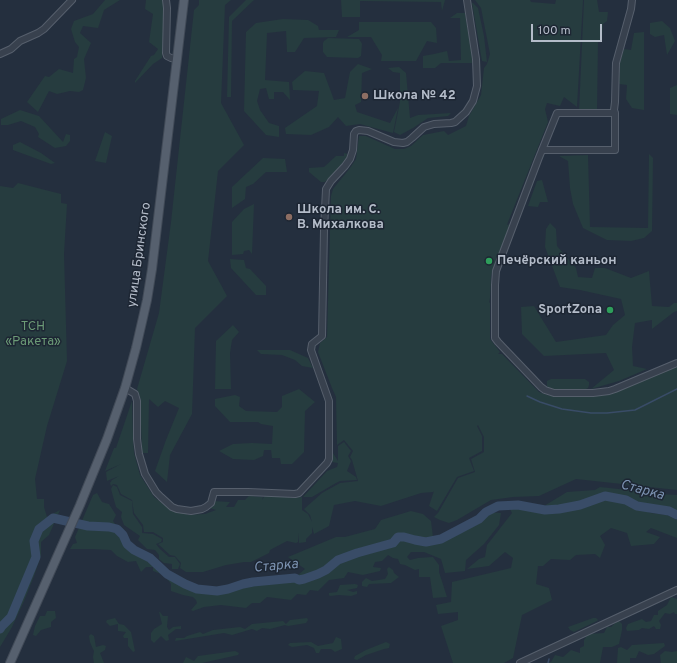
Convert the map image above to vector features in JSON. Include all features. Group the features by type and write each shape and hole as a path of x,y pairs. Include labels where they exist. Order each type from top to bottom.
{"main road":[{"name":"улица Бринского","path":"10,663 80,505 107,439 125,388 136,348 151,276 184,0"}],"street":[{"path":"0,54 11,49 20,41 44,29 72,0"},
{"path":"166,0 166,53 167,56 177,59"},
{"path":"125,388 136,396 137,439 139,454 145,474 151,485 172,507 184,510 202,509 211,503 214,492 299,493 329,462 329,401 311,350 312,344 322,336 326,189 350,159 353,150 354,134 356,131 368,130 394,142 403,143 407,142 424,127 434,124 455,122 466,112 473,101 477,86 476,59 467,0"},
{"path":"542,150 615,150 614,110 616,102 616,63 631,9 632,0"},
{"path":"615,113 557,113 496,271 495,338 541,387 554,393 593,393 609,391 677,363"},
{"path":"520,663 677,590"}],"green space":[{"path":"105,0 120,0 104,10 98,28 83,26 80,33 91,43 84,59 86,78 83,90 79,92 70,91 57,94 49,91 38,112 27,102 45,76 49,77 59,69 73,73 74,59 77,57 79,47 75,42 71,29 74,21 93,14"},
{"path":"146,0 163,0 165,4 162,58 153,64 135,83 151,56 154,55 158,49 149,42 153,14 145,9"},
{"path":"199,0 231,0 225,5 221,103 244,145 218,171 208,261 227,296 195,328 192,414 170,455 167,482 155,471 179,408 165,401 158,407 149,399 148,453 142,453 140,397 137,389 159,313 171,222 194,10 199,5"},
{"path":"246,0 254,0 232,21 231,97 227,97 229,17"},
{"path":"341,0 445,0 442,11 441,2 360,1 360,17 342,17"},
{"path":"475,0 530,0 531,2 555,4 556,0 583,0 577,107 564,97 560,106 547,103 545,109 548,122 508,222 507,225 510,224 498,253 491,276 489,303 490,302 490,339 500,352 498,354 502,354 539,392 550,396 600,396 677,365 677,490 576,479 539,496 491,500 457,520 449,523 440,520 434,517 438,513 458,478 475,472 471,459 484,452 484,437 478,425 477,426 482,436 482,451 469,458 474,471 457,477 437,511 429,506 434,491 421,493 381,506 355,501 334,505 329,526 314,534 312,527 312,533 306,539 306,542 299,543 299,533 298,542 287,541 270,550 269,553 251,562 226,565 203,572 186,572 180,568 181,563 175,556 170,555 158,544 163,542 163,538 153,532 144,532 143,525 134,513 132,500 121,494 117,485 113,484 111,486 110,483 112,480 119,476 107,481 106,472 121,464 105,471 114,448 116,448 132,401 134,453 140,475 154,497 172,511 176,509 187,511 187,515 205,514 216,510 210,508 208,504 213,501 230,502 226,507 234,507 238,500 245,500 249,496 263,497 262,500 266,494 294,492 289,498 302,497 302,510 308,514 312,522 310,515 304,509 322,493 340,483 358,481 350,457 353,451 344,440 337,445 336,397 318,352 320,343 327,337 331,196 333,189 356,159 359,136 366,136 395,149 404,149 411,146 423,135 444,131 448,135 466,126 469,116 481,95 484,68 490,54 481,8"},
{"path":"584,0 597,0 599,12 608,12 607,21 603,24 602,38 598,41 597,112 579,112"},
{"path":"472,3 478,8 484,36 487,62 482,61"},
{"path":"457,13 465,13 472,54 472,63 441,63 435,68 423,68 423,56 447,51 449,61 461,60 460,18 450,18"},
{"path":"283,19 308,20 318,26 319,30 339,30 336,37 304,38 295,52 287,52 286,31 267,33 265,80 289,82 290,100 283,92 274,92 274,99 269,99 266,88 260,89 257,101 260,110 269,123 279,126 279,137 266,135 244,111 246,32 256,23"},
{"path":"662,21 670,28 675,41 667,55 664,35 655,37 650,34 650,23"},
{"path":"359,22 431,22 436,28 437,43 427,41 416,61 381,61 382,55 371,37 347,37 359,30"},
{"path":"644,32 644,110 632,108 626,99 627,85 619,84 620,61 624,49 631,50 634,33"},
{"path":"328,38 359,39 362,44 361,56 358,58 327,57 323,52 323,43"},
{"path":"358,64 372,69 362,73 361,102 355,105 357,112 390,123 398,108 393,133 360,124 346,126 338,117 329,127 311,135 286,134 285,128 317,106 319,91 293,90 292,82 305,71 324,73 334,100 345,98 350,72"},
{"path":"399,67 406,73 410,118 418,115 451,113 448,116 428,118 400,135 394,132 400,102 400,73 393,72 388,68"},
{"path":"677,85 677,115 670,114 670,88"},
{"path":"20,110 39,116 63,142 66,134 70,135 70,141 66,146 55,148 38,137 39,134 35,127 21,121 8,125 1,125 1,119"},
{"path":"105,132 112,136 106,163 95,161"},
{"path":"20,142 41,153 55,163 51,164 13,150 13,145"},
{"path":"344,153 348,154 346,159 325,182 321,182 309,172 309,168 324,167 336,156 344,156"},
{"path":"649,154 653,158 652,231 644,238 631,241 607,240 583,228 573,204 568,161 559,156 588,155 590,227 648,228"},
{"path":"263,158 285,159 287,172 266,172 253,184 246,187 245,199 232,208 232,187"},
{"path":"542,180 548,202 540,202 538,207 528,206 537,181"},
{"name":"ТСН «Ракета»","path":"18,183 61,194 61,203 67,204 64,254 67,361 47,426 35,479 37,499 44,499 44,507 47,517 60,510 49,535 41,542 41,555 34,576 12,627 0,647 0,186 13,188"},
{"path":"254,204 252,254 249,250 244,251 243,254 232,255 232,222 244,209"},
{"path":"550,223 556,229 557,246 576,268 578,277 592,278 595,268 605,268 631,278 649,271 652,306 669,307 674,303 677,303 677,311 652,329 652,320 635,323 632,347 633,366 647,369 619,381 591,389 614,370 606,353 544,356 522,334 521,307 534,306 556,342 606,335 613,325 625,315 621,299 560,287 545,247 546,229"},
{"path":"230,259 244,260 246,268 250,269 266,286 266,295 256,295 231,268"},
{"path":"233,325 239,332 232,340 230,353 231,389 215,389 216,341"},
{"path":"257,350 290,350 308,358 313,368 302,366 295,360 282,355 261,354"},
{"path":"551,379 585,379 589,382 589,385 588,388 584,390 554,390 549,389 547,386 547,381"},
{"path":"299,389 315,402 305,411 304,452 292,464 281,464 280,458 272,458 271,450 264,450 263,456 254,460 233,459 219,451 233,444 272,444 273,426 258,422 230,422 215,406 215,399 235,395 240,397 239,406 246,411 277,412 282,407 282,396"},
{"path":"344,442 351,451 348,456 351,461 347,471 356,477 357,480 340,481 312,497 303,497 327,471 337,467 338,463 332,462 333,453 338,461 338,446"},
{"path":"113,485 117,487 120,495 132,501 133,514 142,527 142,533 153,534 162,539 161,542 156,544 169,557 175,557 180,564 178,569 172,569 172,564 164,563 159,559 159,555 155,550 147,549 138,540 140,536 124,525 121,517 122,512 116,507 111,489"},
{"path":"600,487 637,491 642,493 677,495 677,513 671,510 637,504 626,497 606,494 598,497 601,499 610,498 651,513 667,515 677,520 677,538 651,528 646,532 660,537 654,544 631,546 627,533 611,528 600,536 605,545 600,558 595,554 576,555 570,560 551,559 543,566 538,566 536,584 549,588 552,600 522,615 513,658 504,663 453,663 441,626 458,620 458,612 438,614 436,605 451,602 452,582 511,568 513,558 505,552 489,566 467,569 479,559 485,557 487,545 512,513 509,507 530,509 544,506 567,492 595,490"},
{"path":"97,493 102,502 109,504 116,515 113,521 118,528 135,547 159,569 193,585 223,589 251,579 298,575 305,569 288,557 336,537 345,537 375,529 381,520 411,511 423,514 431,521 433,537 450,532 488,512 501,513 499,525 484,544 466,560 465,571 445,573 441,559 424,552 411,552 407,557 410,560 433,557 439,565 439,572 447,597 433,598 430,577 419,577 419,569 415,570 400,564 398,559 388,555 382,561 375,562 373,567 381,568 380,571 363,575 348,572 344,578 329,580 318,591 310,590 306,595 297,594 291,600 267,597 260,603 252,603 246,608 221,605 204,607 193,611 191,610 197,603 196,600 193,597 171,591 171,584 164,575 153,571 153,567 146,567 141,572 136,561 128,562 117,556 111,550 70,549 73,544 77,543 75,537 93,495"},
{"path":"389,567 399,577 391,583 369,584 367,587 362,586 362,582 366,578 372,581 385,579 388,574 387,569"},
{"path":"340,585 358,585 357,588 347,590 353,592 357,591 357,594 351,596 329,595 329,593 337,592"},
{"path":"671,597 677,599 677,614 674,612 670,614 665,613 659,621 661,625 660,629 656,629 654,626 649,629 642,628 639,630 627,631 626,628 628,624 642,619 646,622 651,621 654,615 658,615 658,611 667,605"},
{"path":"47,611 55,611 56,618 51,622 51,627 41,630 36,636 33,635 35,626 40,616 45,616"},
{"path":"159,612 163,616 168,616 167,627 169,630 173,627 181,626 181,629 176,629 168,635 169,640 166,641 161,636 154,643 151,640 151,633 162,624"},
{"path":"115,618 119,624 124,625 131,632 135,651 133,652 128,646 128,638 124,638 123,636 126,632 118,631 118,624 110,626 106,622 107,620"},
{"path":"307,618 308,620 306,623 288,626 285,625 270,629 262,628 257,631 252,629 232,635 224,633 175,641 176,638 184,638 200,632 203,634 213,630 240,627 245,629 252,624 283,621 286,624 290,620"},
{"path":"593,618 598,620 574,632 568,627"},
{"path":"618,620 622,624 619,644 612,647 603,647 600,663 545,663 551,662 555,655 563,657 571,650 580,653 580,648 584,646 584,640 588,634 604,633 607,627 611,627"},
{"path":"91,634 94,636 96,647 103,645 106,646 105,650 100,653 104,663 94,663 94,651 89,636"},
{"path":"336,637 341,639 342,649 335,652 331,649 321,649 319,653 316,653 314,648 307,645 292,647 288,645 290,643 311,642 318,646 333,643"},
{"path":"386,642 390,644 389,648 366,655 357,660 354,659 355,656 366,650"},
{"path":"664,643 665,646 654,654 648,655 639,651 636,658 630,658 630,663 617,663 618,648 621,647 627,650 632,645"},
{"path":"235,651 239,653 238,655 202,663 183,663 186,657 194,661 198,656"},
{"path":"665,651 677,651 677,663 661,663 660,655"}],"waterway":[{"path":"527,396 562,409 591,413 607,413 635,410 677,389"},
{"name":"Старка","path":"0,629 11,617 36,557 34,541 39,529 53,518 88,526 117,529 123,535 127,544 134,550 150,558 167,574 197,589 217,591 253,582 295,578 299,580 304,579 326,570 338,560 393,543 398,537 426,542 441,539 479,519 486,512 498,506 518,505 545,510 559,509 580,505 605,496 626,500 637,506 669,511 677,515"},
{"path":"548,663 549,659"}],"place":[{"name":"Школа № 42","path":"365,96"},
{"name":"Школа им. С. В. Михалкова","path":"289,217"},
{"name":"Печёрский каньон","path":"489,261"},
{"name":"SportZona","path":"610,310"}]}
